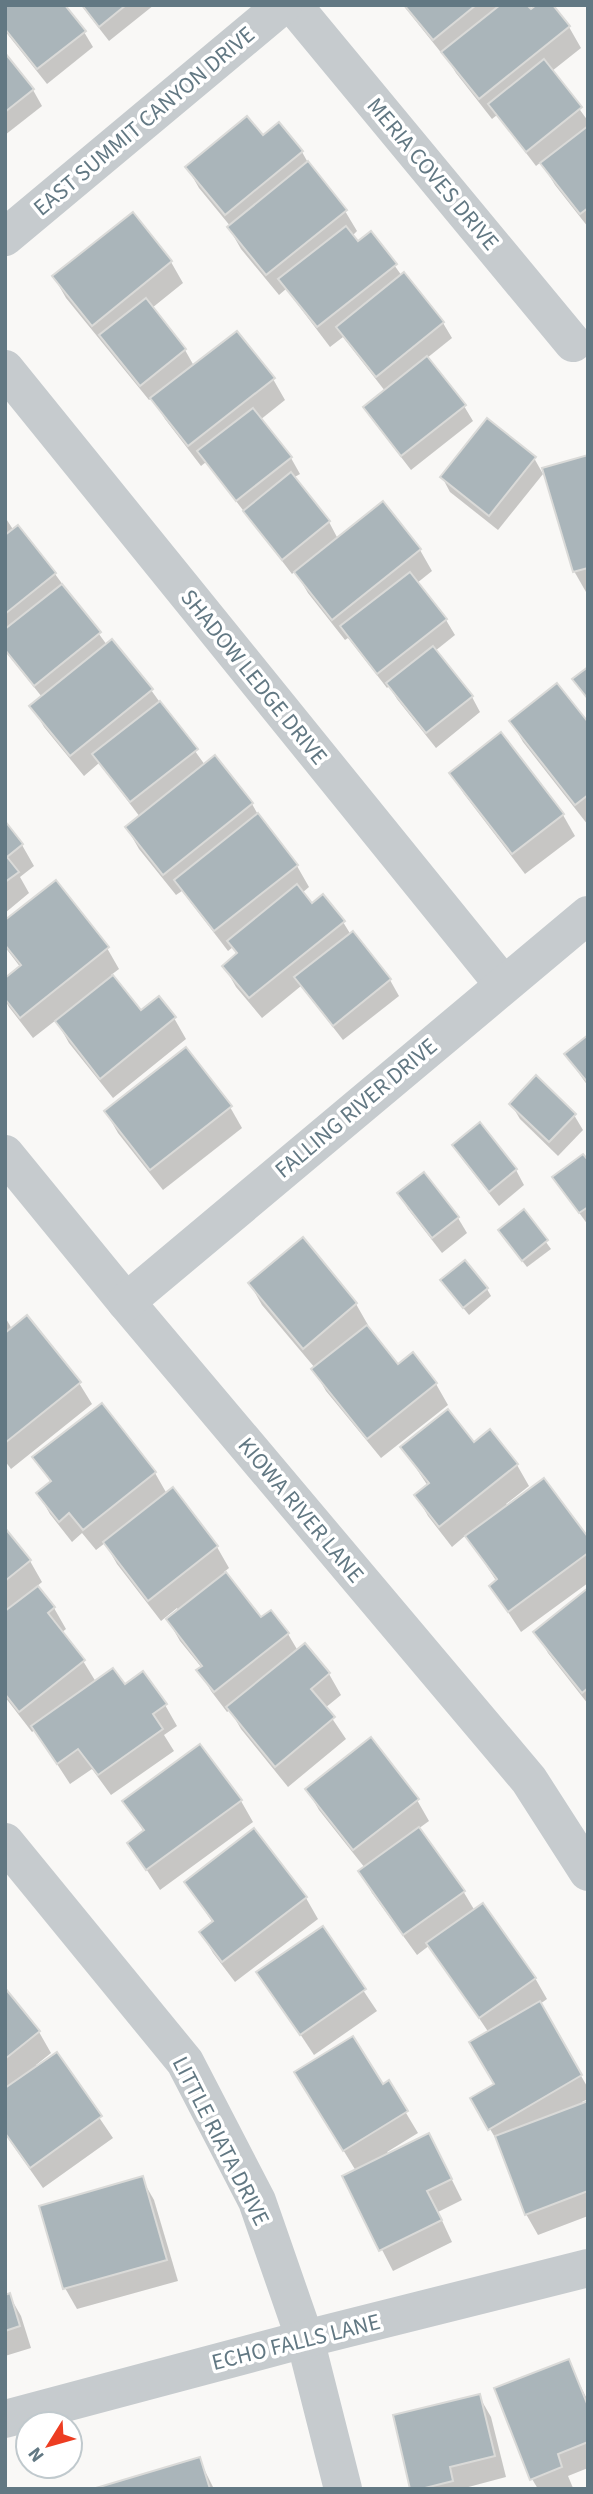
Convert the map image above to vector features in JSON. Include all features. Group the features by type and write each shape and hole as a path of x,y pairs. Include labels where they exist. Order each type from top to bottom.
{"street":[{"name":"EAST SUMMIT CANYON DRIVE","path":"5,237 283,5"},
{"name":"MERIA COVES DRIVE","path":"293,5 573,343"},
{"name":"SHADOW LEDGE DRIVE","path":"5,369 503,984"},
{"name":"FALLING RIVER DRIVE","path":"125,1303 588,915"},
{"name":"KIOWA RIVER LANE","path":"5,1154 125,1303 528,1780 588,1872"},
{"name":"LITTLE RIATA DRIVE","path":"5,1842 185,2062 257,2202 305,2339 343,2489"},
{"name":"ECHO FALLS LANE","path":"5,2418 305,2339 588,2269"}],"building":[{"path":"5,5 65,5 86,31 37,69 5,29"},
{"path":"82,5 126,5 99,27"},
{"path":"404,5 476,5 433,40"},
{"path":"500,5 527,5 531,9 536,5 553,5 570,26 479,99 441,52"},
{"path":"5,53 34,89 5,112"},
{"path":"544,59 582,107 526,152 488,104"},
{"path":"247,116 263,135 279,122 303,151 225,215 185,167"},
{"path":"588,126 588,208 580,214 540,163"},
{"path":"308,161 347,210 266,275 227,227"},
{"path":"133,212 172,261 92,326 52,276"},
{"path":"346,226 358,241 371,231 397,264 317,327 278,279"},
{"path":"404,272 444,322 376,377 336,327"},
{"path":"146,298 186,349 140,386 99,335"},
{"path":"237,331 275,378 188,446 150,398"},
{"path":"427,356 466,405 401,456 363,407"},
{"path":"253,408 292,457 236,501 197,451"},
{"path":"487,418 536,457 489,516 440,477"},
{"path":"588,455 588,568 573,572 542,468"},
{"path":"291,472 330,521 282,560 243,511"},
{"path":"383,501 421,549 332,620 294,572"},
{"path":"18,525 56,573 5,614 5,535"},
{"path":"410,572 447,619 377,674 340,626"},
{"path":"62,584 101,632 34,686 5,650 5,629"},
{"path":"112,639 153,689 70,756 29,706"},
{"path":"433,646 473,696 426,733 386,683"},
{"path":"588,667 588,699 572,679"},
{"path":"557,683 588,722 588,795 575,805 509,721"},
{"path":"160,701 198,749 130,802 92,754"},
{"path":"501,732 564,814 512,854 449,773"},
{"path":"215,755 253,803 163,875 125,827"},
{"path":"258,813 298,865 214,931 174,880"},
{"path":"5,821 23,844 7,857 19,872 5,882"},
{"path":"56,880 109,947 20,1018 5,999 5,978 21,965 5,945 5,920"},
{"path":"297,884 312,903 323,894 345,921 249,998 222,966 237,953 227,941"},
{"path":"353,931 391,979 333,1026 294,977"},
{"path":"113,975 141,1010 159,996 176,1017 100,1079 55,1021"},
{"path":"588,1035 588,1083 564,1054"},
{"path":"186,1047 232,1106 150,1170 104,1111"},
{"path":"536,1075 576,1114 549,1142 509,1104"},
{"path":"480,1122 517,1169 489,1192 452,1145"},
{"path":"583,1154 588,1160 588,1207 579,1213 552,1177"},
{"path":"424,1172 459,1217 432,1238 397,1193"},
{"path":"524,1209 548,1240 522,1261 498,1230"},
{"path":"303,1237 357,1303 303,1349 248,1283"},
{"path":"465,1260 488,1288 463,1308 440,1280"},
{"path":"27,1315 81,1382 5,1443 5,1333"},
{"path":"367,1325 398,1364 413,1352 437,1383 367,1439 311,1369"},
{"path":"102,1403 156,1472 83,1530 69,1513 59,1522 36,1493 51,1481 32,1457"},
{"path":"448,1409 474,1442 490,1429 518,1464 439,1527 414,1495 429,1483 400,1447"},
{"path":"544,1478 588,1537 588,1553 508,1612 489,1586 497,1579 465,1536"},
{"path":"173,1487 218,1546 148,1601 103,1542"},
{"path":"5,1528 31,1560 5,1581"},
{"path":"226,1572 261,1617 271,1610 289,1633 214,1692 196,1670 202,1666 166,1619"},
{"path":"38,1586 55,1607 48,1613 85,1660 19,1712 5,1694 5,1611"},
{"path":"588,1588 588,1688 582,1693 533,1632"},
{"path":"305,1643 330,1673 311,1689 335,1717 275,1767 226,1707"},
{"path":"113,1668 125,1684 143,1671 167,1704 153,1714 163,1729 98,1775 78,1749 57,1764 31,1726"},
{"path":"371,1737 419,1799 353,1850 305,1789"},
{"path":"200,1744 242,1800 146,1870 127,1843 144,1830 122,1801"},
{"path":"419,1827 465,1891 403,1935 358,1871"},
{"path":"254,1828 307,1897 222,1962 199,1932 213,1921 184,1882"},
{"path":"483,1903 536,1978 479,2018 426,1943"},
{"path":"323,1926 366,1989 300,2035 256,1972"},
{"path":"5,1988 40,2031 5,2059"},
{"path":"540,2001 582,2075 488,2130 470,2098 494,2084 469,2042"},
{"path":"353,2036 383,2084 389,2080 408,2111 343,2151 294,2072"},
{"path":"57,2052 102,2116 30,2168 5,2133 5,2088"},
{"path":"588,2101 588,2191 525,2215 495,2136"},
{"path":"429,2133 452,2179 427,2191 442,2220 379,2251 342,2176"},
{"path":"143,2176 167,2260 63,2289 39,2206"},
{"path":"10,2293 20,2326 5,2331 5,2295"},
{"path":"569,2359 588,2406 588,2442 558,2454 562,2467 530,2480 494,2388"},
{"path":"480,2394 495,2456 450,2467 453,2481 410,2489 393,2415"},
{"path":"200,2457 210,2489 96,2488"}]}
